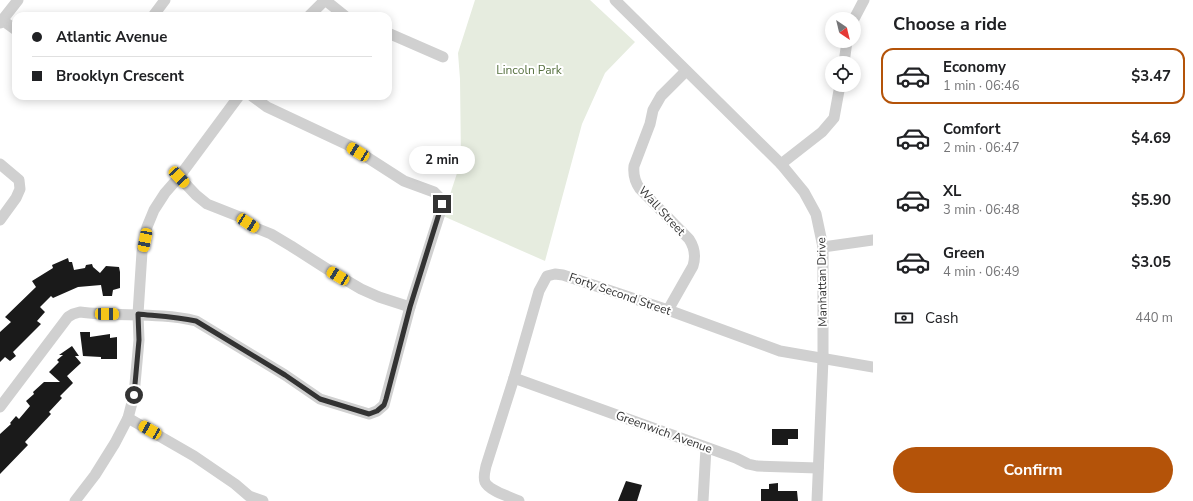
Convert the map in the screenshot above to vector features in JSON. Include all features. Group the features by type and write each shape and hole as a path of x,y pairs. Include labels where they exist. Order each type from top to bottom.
{"street":[{"path":"12,28 1,22 18,0"},
{"path":"156,12 165,0"},
{"path":"312,12 325,0 340,12"},
{"name":"Manhattan Drive","path":"615,0 781,164 804,192 816,214 823,247 823,359 817,501"},
{"path":"858,12 864,0"},
{"path":"392,35 443,57"},
{"name":"Wall Street","path":"668,310 693,266 695,260 692,244 689,239 640,189 636,183 633,172 650,124 653,110 661,96 686,71"},
{"path":"781,164 822,132 834,118 839,92"},
{"path":"75,501 106,458 128,418 136,380 142,252 147,227 154,210 165,192 179,177 236,100"},
{"path":"0,407 68,317 80,312 138,314 182,318 196,321 285,375 320,399 369,414 377,411 384,405 410,307 442,204 439,197 434,192 404,181 348,145 267,107 257,100"},
{"path":"0,164 19,180 20,189 16,198 0,220"},
{"path":"179,177 207,204 240,217 256,228 271,234 361,289 379,297 410,307"},
{"path":"823,247 873,240"},
{"name":"Forty Second Street","path":"519,501 490,487 485,483 484,476 514,378 538,291 547,276 555,274 563,275 668,310 780,351 873,367"},
{"name":"Greenwich Avenue","path":"514,378 736,458 748,464 757,466 818,468"},
{"path":"128,418 194,456 235,484 249,496 263,501"},
{"path":"703,501 706,448"}],"green space":[{"name":"Lincoln Park","path":"475,0 590,0 635,42 605,73 582,124 545,261 443,216 461,161 460,79 458,53"}],"building":[{"path":"68,258 69,262 72,262 74,270 85,268 86,265 92,264 93,267 100,273 106,266 119,267 120,288 113,290 112,296 103,296 101,285 78,287 53,298 51,296 40,307 45,312 37,321 41,324 13,352 16,356 10,361 5,357 0,362 0,332 11,322 5,317 36,287 32,281 53,268 52,265"},
{"path":"80,332 90,332 90,337 110,334 110,338 117,337 117,359 101,359 101,357 83,356"},
{"path":"72,346 79,356 75,356 81,363 67,376 73,383 60,396 62,398 49,412 51,414 25,442 28,445 0,474 0,434 11,424 10,423 16,416 19,419 30,406 26,401 44,382 60,382 49,372 59,362 57,360 63,355 59,355"},
{"path":"772,429 798,429 798,439 788,439 788,445 772,445"},
{"path":"626,481 642,485 637,501 618,501"},
{"path":"778,483 778,491 797,491 798,501 761,501 761,489 769,489 769,484"}],"route":[{"path":"134,395 139,340 138,314 182,318 196,321 285,375 320,399 369,414 377,411 384,405 386,399 410,307 442,204"}]}
